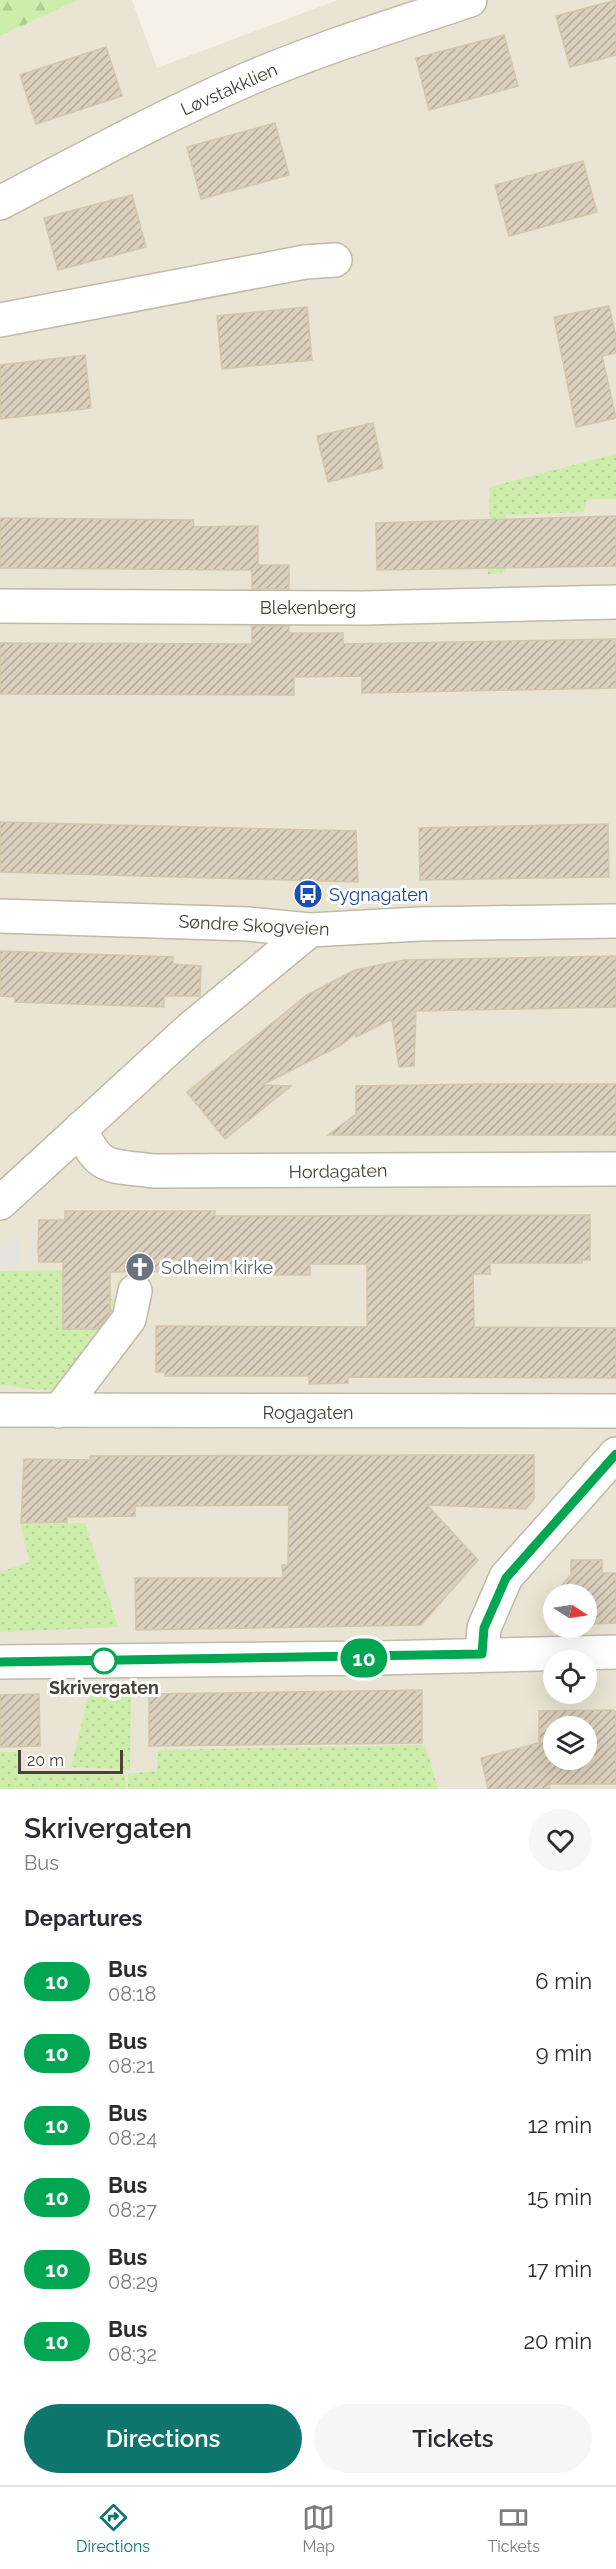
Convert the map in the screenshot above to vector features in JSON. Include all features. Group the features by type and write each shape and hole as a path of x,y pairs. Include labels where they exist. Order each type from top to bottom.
{"street":[{"name":"Løvstakklien","path":"0,203 134,132 246,80 298,59 470,0"},
{"path":"0,320 295,264 335,260"},
{"name":"Blekenberg","path":"0,606 363,608 616,603"},
{"name":"Søndre Skogveien","path":"0,916 226,923 310,930 419,924 616,921"},
{"path":"4,1194 120,1096 190,1029 310,930"},
{"name":"Hordagaten","path":"81,1128 90,1150 103,1164 154,1171 616,1168"},
{"path":"59,1411 129,1318 135,1291"},
{"name":"Rogagaten","path":"0,1410 616,1411"},
{"path":"482,1654 484,1628 506,1578 616,1454"},
{"path":"0,1662 616,1652"}],"shaded area":[{"path":"78,0 132,0 157,68 338,0 616,0 616,1789 0,1789 0,36"},
{"path":"19,1233 19,1266 0,1267 0,1250"}],"green space":[{"path":"0,0 78,0 0,36"},
{"path":"616,454 616,499 587,499 584,512 506,515 505,572 488,574 490,487"},
{"path":"63,1270 63,1329 109,1328 109,1297 117,1303 120,1311 115,1328 78,1375 61,1388 49,1390 0,1385 0,1271"},
{"path":"85,1523 118,1627 0,1632 0,1572 30,1562 20,1524"},
{"path":"131,1688 130,1770 71,1767 90,1690"},
{"path":"425,1745 438,1789 128,1789 128,1774 157,1771 158,1750"},
{"path":"0,1752 20,1752 22,1773 125,1775 125,1789 0,1789"}],"building":[{"path":"616,0 616,55 570,67 556,16"},
{"path":"504,35 518,86 429,110 416,58"},
{"path":"106,47 122,96 36,124 20,75"},
{"path":"275,123 289,175 201,199 187,147"},
{"path":"583,161 597,212 509,236 495,185"},
{"path":"132,195 146,247 58,270 44,218"},
{"path":"609,306 616,337 616,353 602,356 616,418 576,427 554,317"},
{"path":"307,307 312,360 222,369 217,316"},
{"path":"85,355 91,408 0,419 0,365"},
{"path":"373,423 383,468 328,482 317,436"},
{"path":"616,516 616,566 377,570 376,523"},
{"path":"0,518 193,520 194,527 258,526 258,565 289,565 289,589 252,589 252,570 0,568"},
{"path":"252,626 289,626 289,633 343,633 343,644 616,639 616,688 362,693 362,676 294,677 294,695 0,694 0,643 252,644"},
{"path":"0,822 356,831 358,882 0,872"},
{"path":"608,824 609,877 420,880 419,828"},
{"path":"0,951 173,957 173,964 201,966 200,996 164,996 164,1007 15,1002 15,997 0,996"},
{"path":"616,956 616,1007 416,1011 414,1066 399,1067 392,1019 356,1037 356,1033 341,1045 262,1085 291,1086 225,1139 187,1092 307,995 355,970 404,960"},
{"path":"616,1084 616,1135 328,1135 356,1114 356,1086"},
{"path":"65,1211 215,1211 215,1216 590,1215 590,1260 582,1260 582,1263 490,1263 490,1274 473,1274 474,1327 616,1328 616,1378 348,1377 348,1383 309,1384 309,1376 165,1376 165,1372 156,1372 156,1326 367,1327 367,1264 310,1264 310,1275 259,1275 259,1271 110,1272 110,1313 98,1329 63,1329 63,1262 39,1262 38,1251 39,1220 65,1220"},
{"path":"534,1455 534,1499 526,1509 427,1505 478,1560 421,1625 136,1630 135,1578 283,1578 282,1565 288,1565 289,1505 135,1506 135,1516 67,1517 67,1522 21,1523 24,1459 90,1460 90,1456"},
{"path":"571,1560 602,1560 602,1573 616,1573 616,1623 597,1624 597,1584 563,1584 571,1575"},
{"path":"422,1690 422,1743 149,1746 149,1694"},
{"path":"39,1694 40,1746 0,1747 0,1695"},
{"path":"613,1710 616,1712 616,1784 549,1784 550,1789 488,1789 481,1758 539,1743 539,1711"}],"bus line":[{"name":"10","path":"0,1662 378,1658 482,1654 484,1628 506,1578 616,1454"}],"place":[{"name":"Sygnagaten","path":"308,894"},
{"name":"Solheim kirke","path":"140,1267"},
{"name":"Skrivergaten","path":"104,1661"}]}
